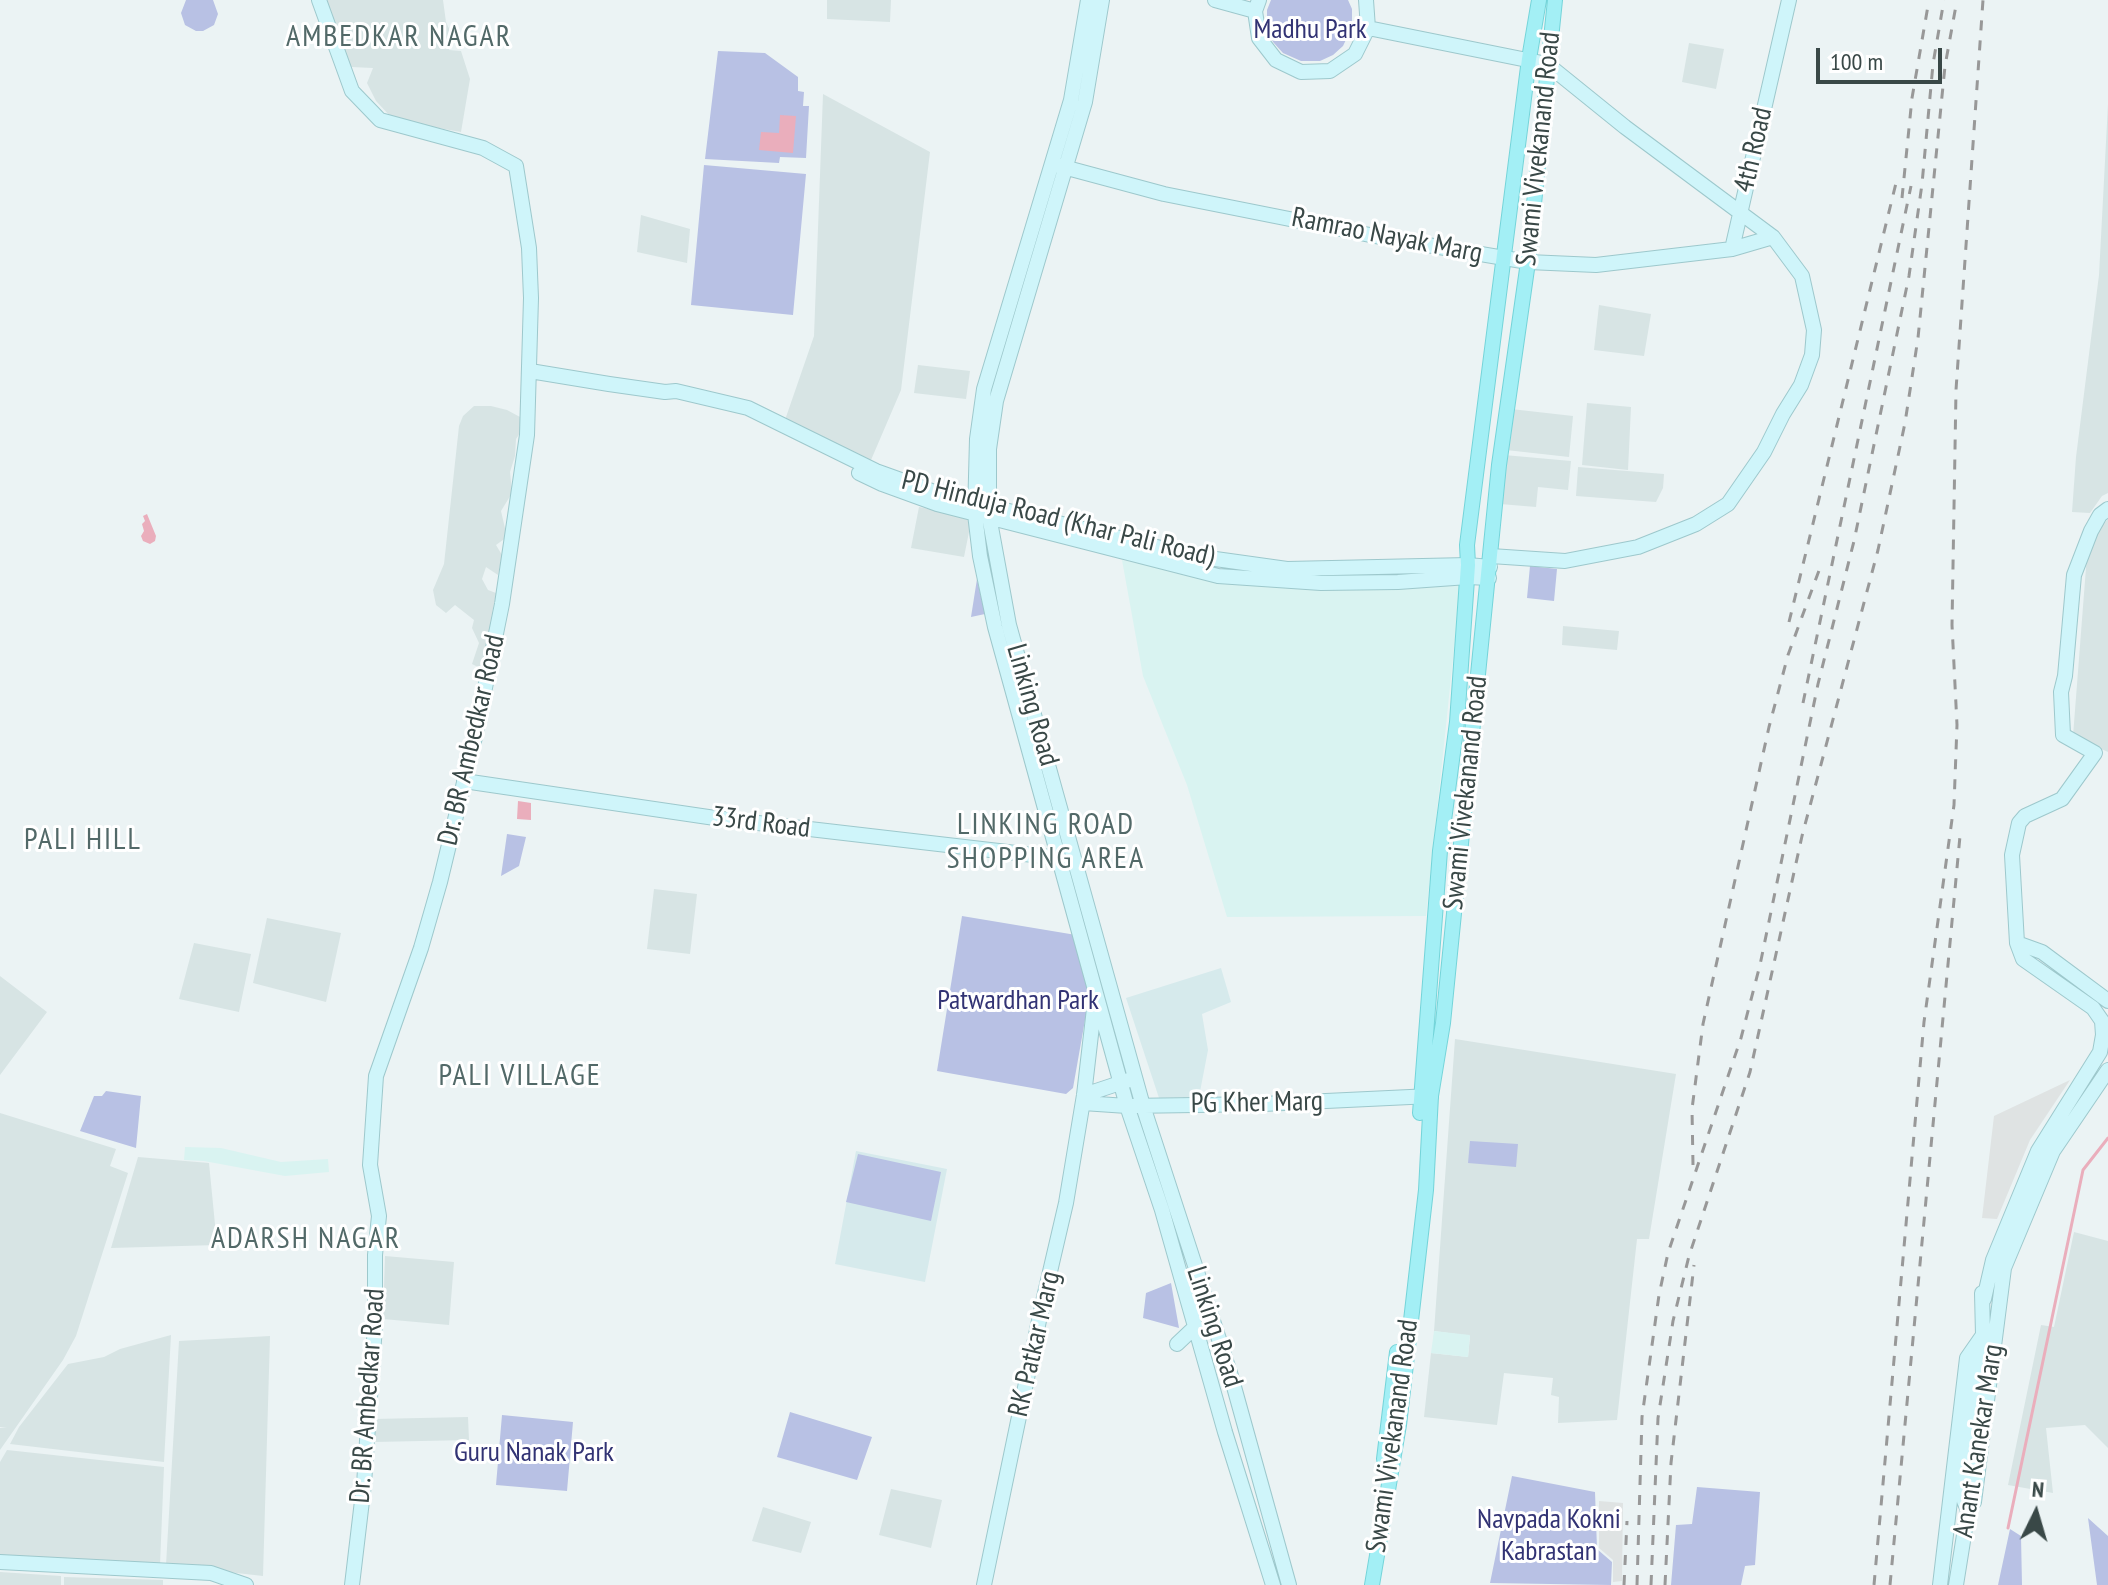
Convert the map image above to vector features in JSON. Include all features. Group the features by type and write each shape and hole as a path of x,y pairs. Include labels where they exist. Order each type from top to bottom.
{"main road":[{"name":"Swami Vivekanand Road","path":"1369,1585 1393,1424 1426,1096 1440,851 1457,722 1468,571 1467,545 1539,0"},
{"name":"Swami Vivekanand Road","path":"1426,1096 1443,1023 1499,465 1528,262 1555,0"}],"street":[{"name":"Dr. BR Ambedkar Road","path":"319,0 352,91 380,120 483,148 516,166 529,248 527,435 502,604 464,781 421,948 376,1076 370,1165 379,1216 375,1255 375,1326 364,1484 352,1585"},
{"name":"Linking Road","path":"1088,0 1059,165 996,401 982,510 980,556 1128,1081 1127,1106 1162,1210 1273,1585"},
{"name":"Linking Road","path":"1059,165 1085,102 1102,0"},
{"path":"1215,0 1257,5 1259,38 1276,60 1301,72 1330,71 1355,54 1368,28 1366,0"},
{"name":"4th Road","path":"1732,249 1789,0"},
{"path":"1368,28 1547,64 1625,127 1773,237"},
{"name":"Ramrao Nayak Marg","path":"1059,165 1164,194 1528,262 1596,265 1732,249 1773,237"},
{"name":"PD Hinduja Road (Khar Pali Road)","path":"530,371 665,392 676,391 748,408 885,475 982,510 1218,576 1321,583 1398,582 1490,567 1565,561 1638,547 1696,524 1728,504 1764,452 1801,385 1812,355 1814,330 1802,276 1773,237"},
{"path":"2000,1262 2038,1151 2100,1052 2103,1035 2102,1021 2093,1008 2023,959 2017,943 2012,855 2015,831 2025,816 2062,799 2095,753 2063,735 2061,692 2074,575 2091,531 2100,515 2108,509"},
{"name":"Linking Road","path":"1002,626 1059,858 1096,992 1128,1081 1143,1106 1231,1376 1289,1585"},
{"name":"33rd Road","path":"464,781 715,818 1059,858"},
{"path":"2017,943 2042,952 2108,1001"},
{"name":"RK Patkar Marg","path":"984,1585 1066,1203 1096,992"},
{"path":"1968,1510 1964,1501 1983,1335 1990,1319 1984,1299 1989,1292 1995,1266 2000,1262 2053,1151 2108,1070"},
{"path":"1083,1099 1128,1081"},
{"name":"PG Kher Marg","path":"1083,1099 1143,1106 1318,1103 1426,1096"},
{"name":"Anant Kanekar Marg","path":"1956,1585 1968,1510 1974,1502 1990,1319 2000,1297 2000,1262"},
{"path":"1177,1344 1195,1327"},
{"name":"Anant Kanekar Marg","path":"1940,1585 1967,1358 1983,1335"},
{"path":"0,1562 211,1573 246,1585"},
{"path":"0,1571 165,1578 224,1585"}],"shaded area":[{"name":"AMBEDKAR NAGAR","path":"326,0 443,0 446,22 453,37 449,50 461,51 470,79 461,132 398,121 390,116 376,101 367,83 373,68 351,67"},
{"path":"827,0 891,0 890,22 827,19"},
{"path":"1689,43 1724,49 1716,89 1682,82"},
{"path":"823,94 930,152 901,390 871,460 785,420 814,336"},
{"path":"2108,104 2108,493 2102,496 2090,513 2072,512 2099,275"},
{"path":"780,115 796,116 793,153 759,150 761,132 779,133"},
{"path":"641,215 690,229 687,263 637,252"},
{"path":"1599,305 1651,314 1644,356 1594,350"},
{"path":"918,365 970,371 966,399 914,393"},
{"path":"1587,403 1631,407 1628,470 1582,465"},
{"path":"474,406 507,410 520,417 524,427 516,439 510,472 512,493 501,511 507,537 496,545 502,555 498,575 486,567 482,579 488,590 496,593 482,669 472,664 479,643 472,628 474,620 455,605 446,613 436,605 433,590 444,564 459,426 463,416"},
{"path":"1511,409 1573,416 1569,457 1506,450"},
{"path":"1504,455 1571,461 1568,490 1538,487 1536,507 1500,504"},
{"path":"1578,467 1664,474 1663,488 1656,502 1576,496"},
{"path":"919,507 972,517 964,557 911,548"},
{"path":"147,514 156,536 150,544 143,541 141,536 145,521 143,516"},
{"path":"2108,519 2108,752 2073,736 2088,542"},
{"path":"1122,560 1210,577 1461,582 1426,916 1227,917 1187,785 1143,676"},
{"path":"1563,626 1619,631 1617,650 1562,645"},
{"path":"518,801 531,803 531,820 517,819"},
{"path":"654,889 697,894 690,954 647,949"},
{"path":"267,918 341,933 326,1002 253,983"},
{"path":"194,943 251,954 239,1012 179,999"},
{"path":"1221,968 1231,1002 1202,1014 1208,1050 1199,1097 1159,1098 1126,998"},
{"path":"0,976 47,1012 0,1075"},
{"path":"1455,1039 1676,1074 1649,1239 1637,1239 1617,1420 1558,1423 1559,1397 1551,1395 1553,1378 1504,1373 1497,1425 1424,1417 1431,1353 1468,1357 1470,1336 1434,1331"},
{"path":"2070,1080 2030,1140 1997,1219 1982,1218 1994,1116"},
{"path":"0,1113 116,1149 110,1166 128,1173 76,1336 63,1360 0,1450 0,1428 7,1427 0,1427"},
{"path":"185,1147 221,1148 281,1162 328,1159 329,1172 285,1176 184,1160"},
{"path":"856,1151 947,1169 925,1282 835,1264"},
{"path":"138,1157 209,1163 217,1245 111,1248"},
{"path":"2074,1232 2108,1241 2108,1448 2085,1425 2046,1428 2053,1493 2008,1485 2041,1325 2054,1327"},
{"path":"385,1256 454,1262 449,1325 383,1319"},
{"path":"1434,1331 1470,1335 1468,1357 1431,1353"},
{"path":"171,1335 164,1462 10,1444 19,1427 68,1364 104,1357 120,1349"},
{"path":"270,1336 263,1576 166,1565 179,1341"},
{"path":"468,1417 469,1440 374,1442 373,1419"},
{"path":"7,1450 164,1467 160,1565 0,1557 0,1462"},
{"path":"891,1489 942,1500 931,1548 879,1535"},
{"path":"1599,1501 1623,1503 1622,1581 1613,1582 1613,1560 1599,1548"},
{"path":"763,1507 811,1522 801,1553 752,1541"},
{"path":"0,1572 61,1576 61,1585 0,1585"},
{"path":"64,1577 163,1580 163,1585 64,1585"}],"green space":[{"path":"186,0 213,0 218,14 214,25 196,31 185,25 181,13"},
{"name":"Madhu Park","path":"1271,0 1348,0 1352,9 1352,27 1343,46 1320,61 1301,61 1283,53 1273,42 1267,27 1267,10"},
{"path":"718,51 765,53 798,77 798,91 804,92 803,106 809,106 806,158 780,157 779,163 705,159"},
{"path":"704,165 806,174 793,315 691,305"},
{"path":"1530,566 1557,569 1554,601 1527,598"},
{"path":"977,579 985,614 971,617"},
{"path":"507,834 526,837 519,866 501,876"},
{"name":"Patwardhan Park","path":"962,916 1076,935 1091,986 1073,1088 1066,1094 937,1071"},
{"path":"106,1091 141,1096 136,1148 80,1131 94,1096 102,1096"},
{"path":"1470,1141 1518,1144 1516,1167 1468,1163"},
{"path":"858,1154 941,1172 931,1221 846,1202"},
{"path":"1171,1283 1179,1328 1143,1318 1146,1293"},
{"path":"790,1412 872,1437 857,1480 777,1457"},
{"name":"Guru Nanak Park","path":"502,1415 573,1422 567,1491 496,1485"},
{"name":"Navpada Kokni Kabrastan","path":"1512,1476 1595,1492 1597,1549 1612,1562 1611,1585 1490,1583"},
{"path":"1697,1487 1760,1492 1755,1565 1745,1566 1741,1585 1671,1585 1676,1525 1692,1524"},
{"path":"2088,1518 2108,1536 2108,1585 2097,1585"},
{"path":"2010,1529 2021,1536 2022,1585 1998,1585"}],"waterway":[{"path":"2008,1528 2083,1170 2108,1138"}],"railway":[{"path":"1902,198 1912,98 1929,0"},
{"path":"1637,1585 1642,1417 1659,1295 1668,1253 1741,1038 1760,965 1818,684 1854,541 1909,276 1922,184 1933,64 1944,0"},
{"path":"1651,1585 1658,1418 1673,1321 1689,1256 1750,1072 1802,836 1878,550 1905,423 1918,338 1945,66 1957,0"},
{"path":"1874,1585 1924,1022 1954,805 1957,725 1952,625 1956,390 1983,0"},
{"path":"1789,622 1896,183"},
{"path":"1803,703 1911,186"},
{"path":"1693,1165 1692,1109 1703,1024 1769,727 1788,655 1821,565"},
{"path":"1890,1585 1960,836"},
{"path":"1665,1585 1671,1463 1694,1265"},
{"path":"1624,1585 1627,1521"}],"district":[{"name":"AMBEDKAR NAGAR","path":"399,37"},
{"name":"PALI HILL","path":"83,840"},
{"name":"LINKING ROAD SHOPPING AREA","path":"1046,842"},
{"name":"PALI VILLAGE","path":"520,1076"},
{"name":"ADARSH NAGAR","path":"306,1239"}]}
